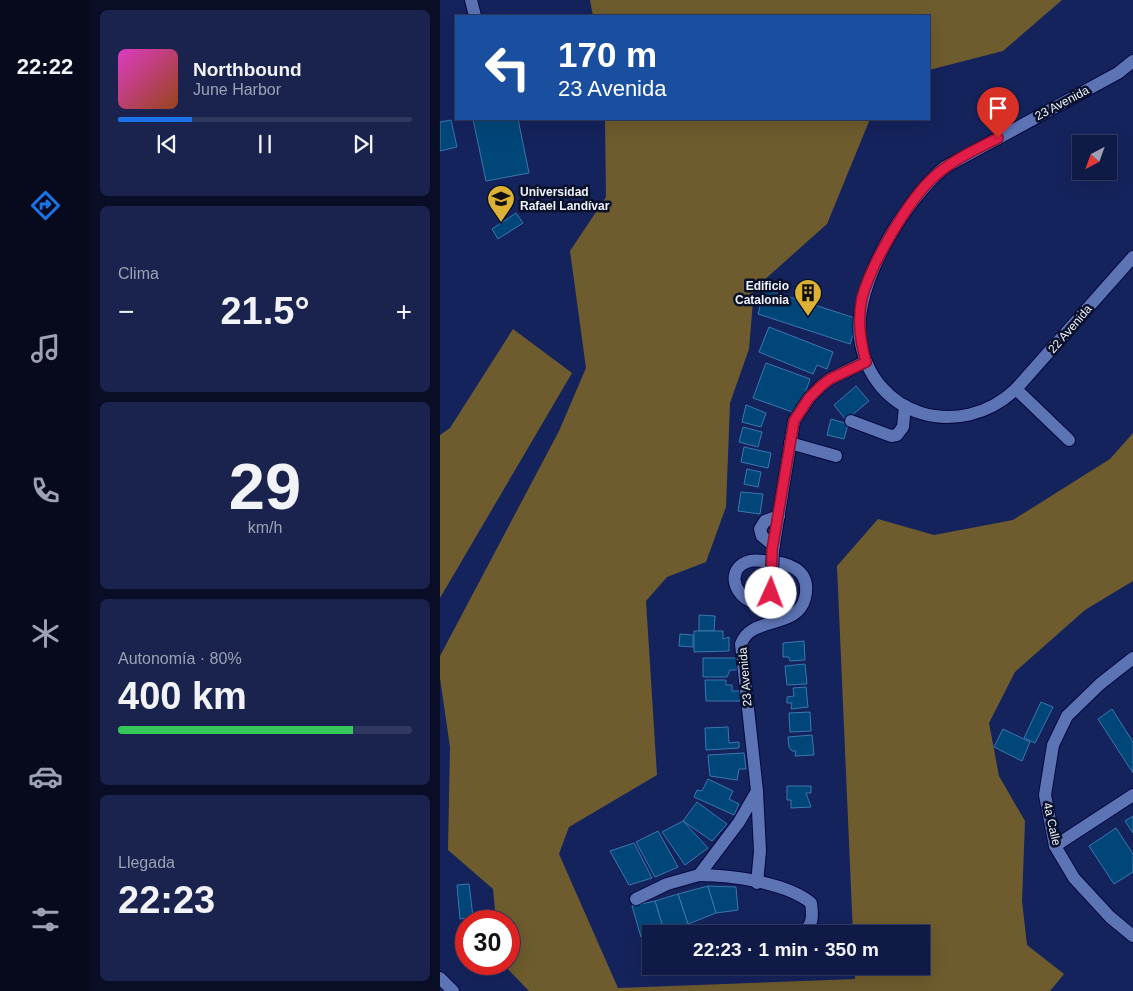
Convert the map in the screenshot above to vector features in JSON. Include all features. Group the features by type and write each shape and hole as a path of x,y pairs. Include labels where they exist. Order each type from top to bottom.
{"street":[{"path":"471,0 475,15"},
{"name":"23 Avenida","path":"757,883 760,851 757,791 741,644 743,637 754,628 789,618 796,612 804,600 806,588 805,581 797,570 784,562 752,561 741,566 734,575 733,580 737,589 750,601 765,600 771,590 773,548 794,421 809,398 830,379 866,362 860,330 862,298 893,230 924,187 952,163 1118,73 1133,61"},
{"name":"22 Avenida","path":"866,362 882,388 905,406 934,417 964,417 979,413 1006,399 1016,389 1133,258"},
{"path":"1016,389 1069,440"},
{"path":"851,421 892,436 897,435 903,427 905,406"},
{"path":"790,443 836,456"},
{"name":"4a Calle","path":"1133,658 1100,684 1068,716 1053,746 1045,795 1055,846 1074,878 1110,917 1133,936"},
{"path":"699,875 731,833 757,791"},
{"path":"1055,846 1133,795"},
{"path":"636,898 667,884 699,875 722,876 801,895 811,903 813,914 810,925"},
{"path":"440,978 453,991"}],"shaded area":[{"path":"590,0 1062,0 1003,51 930,70 930,15 593,15"},
{"path":"605,120 870,120 827,224 754,289 749,349 730,403 726,507 706,562 667,577 646,601 657,775 569,827 559,854 618,988 855,979 855,975 930,975 930,925 853,925 837,566 878,519 934,535 1013,520 1110,459 1133,433 1133,581 1085,610 1015,672 989,723 999,776 1025,821 1022,901 1027,945 1064,974 1050,991 529,991 514,975 520,975 520,910 495,910 493,889 448,850 450,747 440,678 440,656 559,431 586,368 570,251 606,197"},
{"path":"513,329 572,373 440,598 440,435 450,428"}],"building":[{"path":"451,120 457,147 440,151 440,122"},
{"path":"473,120 518,120 529,173 486,181"},
{"path":"516,213 523,223 498,239 492,229"},
{"name":"Edificio Catalonia","path":"765,289 858,319 850,344 758,314"},
{"path":"769,327 833,352 827,369 817,365 813,374 759,352"},
{"path":"766,363 810,379 798,414 753,398"},
{"path":"856,386 869,401 846,420 834,405"},
{"path":"746,405 766,413 761,427 742,422"},
{"path":"831,419 848,424 844,439 827,435"},
{"path":"743,427 762,432 758,447 739,442"},
{"path":"744,447 771,453 768,468 741,462"},
{"path":"747,469 761,472 758,487 744,484"},
{"path":"741,492 763,494 760,514 738,511"},
{"path":"699,615 715,616 714,631 699,631"},
{"path":"694,631 723,631 723,639 729,637 729,651 694,652"},
{"path":"680,634 693,635 693,647 679,646"},
{"path":"804,641 805,660 790,661 789,657 783,657 783,643"},
{"path":"703,658 737,658 737,670 730,670 727,677 703,677"},
{"path":"805,664 807,684 787,685 785,666"},
{"path":"705,680 726,680 726,685 732,685 732,691 742,691 742,701 706,701"},
{"path":"806,687 808,707 791,709 792,703 787,703 787,697 794,696 793,688"},
{"path":"1041,702 1053,707 1035,743 1024,738"},
{"path":"1112,709 1133,742 1133,773 1098,719"},
{"path":"810,712 811,731 790,732 789,713"},
{"path":"728,727 729,743 739,742 739,748 706,750 705,728"},
{"path":"1003,729 1030,742 1022,761 994,747"},
{"path":"812,735 814,755 795,756 796,751 792,751 789,747 788,737"},
{"path":"744,753 746,769 739,769 737,780 710,776 708,755"},
{"path":"708,779 733,791 729,799 739,804 734,815 694,797 697,790 702,791"},
{"path":"787,786 811,786 811,793 806,793 811,807 791,808 791,800 787,800"},
{"path":"697,802 727,824 712,841 683,821"},
{"path":"1133,816 1133,833 1125,821"},
{"path":"683,821 708,848 685,865 662,832"},
{"path":"1116,828 1133,854 1133,872 1114,884 1089,846"},
{"path":"658,831 678,867 655,877 636,842"},
{"path":"634,843 652,878 629,885 610,851"},
{"path":"469,884 472,910 459,910 457,885"},
{"path":"708,886 716,913 688,924 678,894"},
{"path":"708,886 736,887 738,910 716,913"},
{"path":"678,894 688,924 662,925 655,901"},
{"path":"655,901 662,925 642,925 641,937 632,906"}],"place":[{"name":"Universidad Rafael Landívar","path":"501,223"},
{"name":"Edificio Catalonia","path":"808,317"}],"route":[{"path":"771,593 772,550 777,531 794,421 809,398 821,386 830,379 866,362 860,338 862,298 893,230 916,198 934,176 946,167 998,138"}]}
